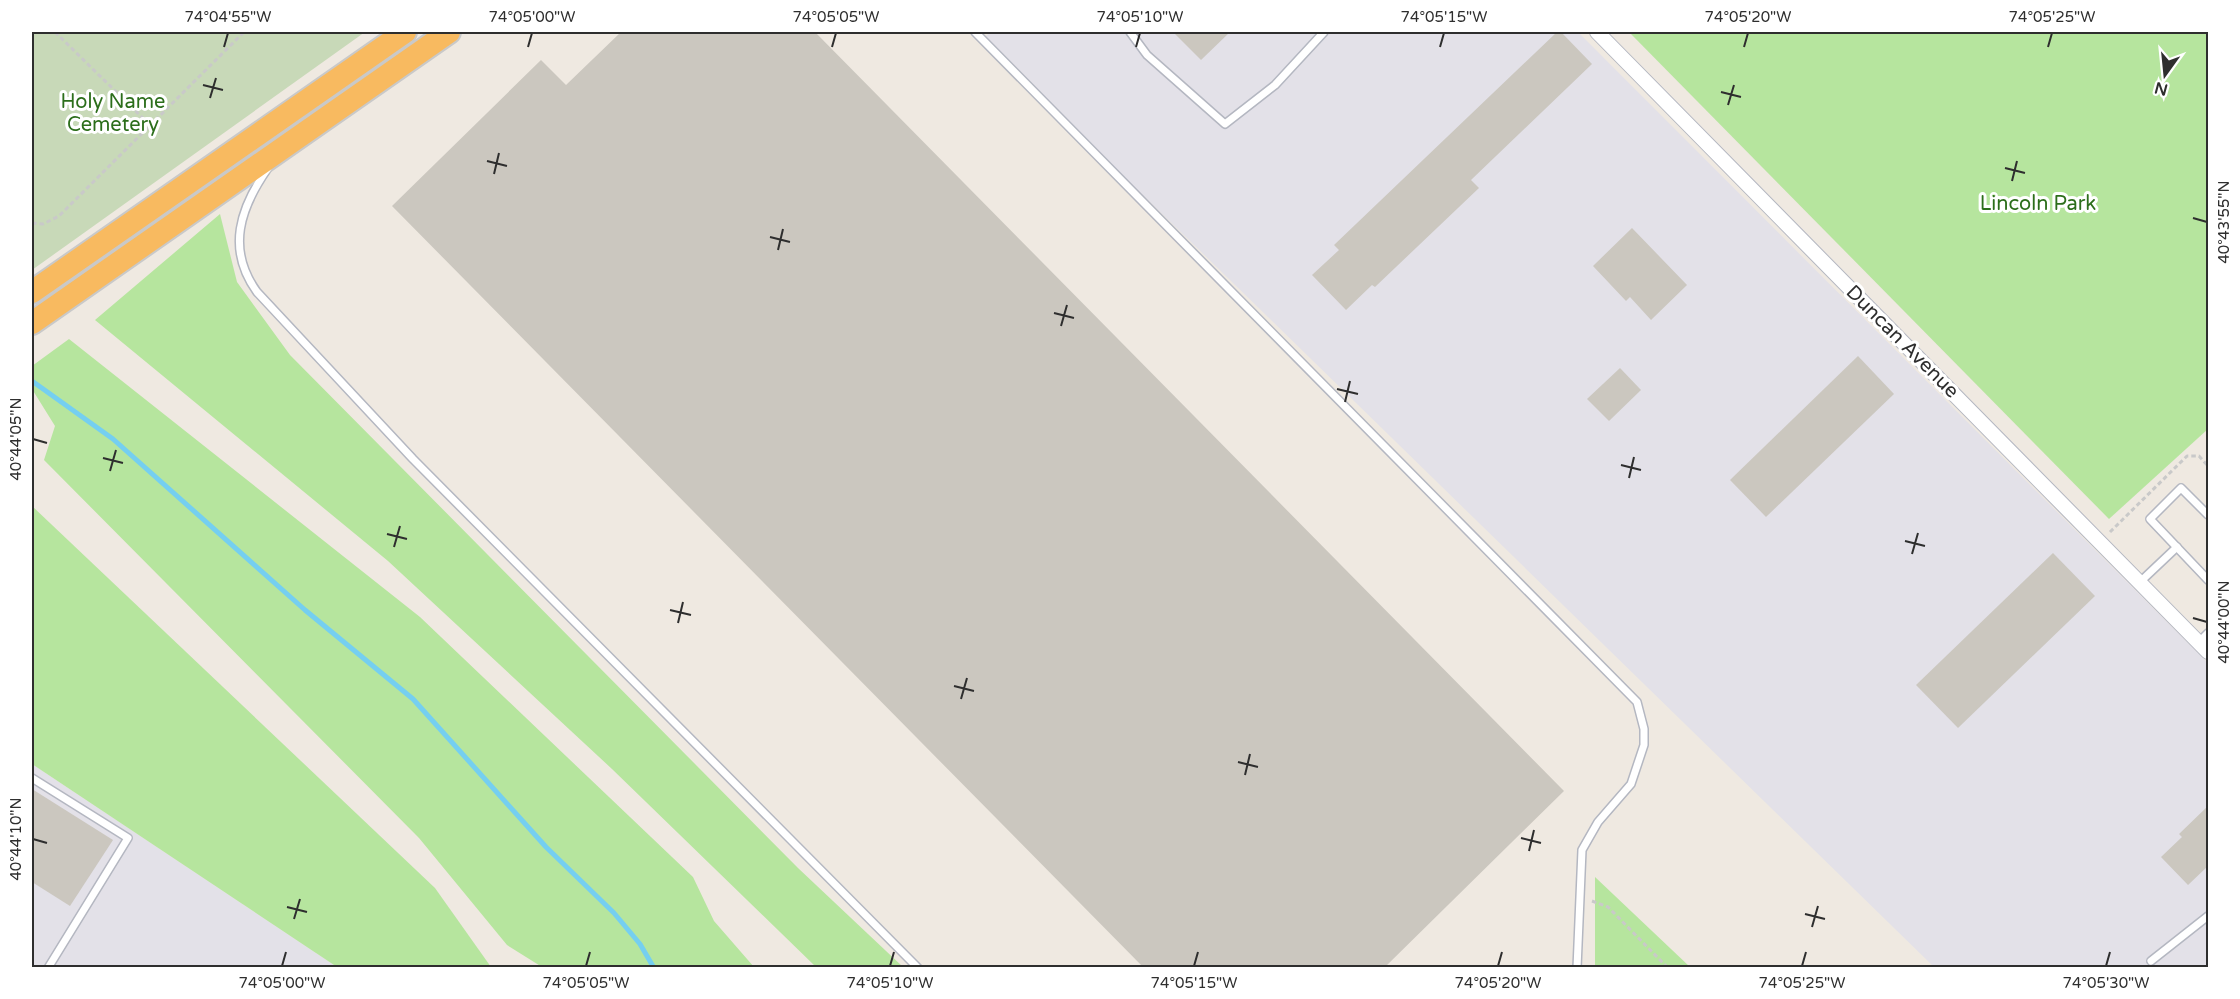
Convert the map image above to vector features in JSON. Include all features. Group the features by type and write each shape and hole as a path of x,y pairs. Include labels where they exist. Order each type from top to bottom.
{"highway":[{"path":"32,292 405,32"},
{"path":"32,323 449,32"}],"street":[{"name":"Duncan Avenue","path":"1597,32 2100,542 2205,642"}],"lane":[{"path":"975,32 1637,702 1644,729 1644,745 1631,784 1598,822 1582,850 1577,968"},
{"path":"1130,32 1147,56 1225,124 1275,85 1324,32"},
{"path":"282,147 245,208 238,241 242,263 250,282 275,313 413,459 918,968"},
{"path":"2208,515 2181,488 2150,519 2208,580"},
{"path":"2140,582 2177,547"},
{"path":"32,778 128,838 48,968"},
{"path":"2151,961 2208,916"}],"path":[{"path":"54,32 151,126"},
{"path":"32,223 43,224 59,216 244,32"},
{"path":"2100,542 2187,456 2199,456 2208,466"},
{"path":"1579,896 1608,907 1668,968"}],"shaded area":[{"path":"990,32 1578,32 2208,663 2208,967 1934,967 983,39"},
{"path":"32,764 337,967 32,967"}],"green space":[{"name":"Holy Name Cemetery","path":"32,32 365,32 32,270"},
{"name":"Lincoln Park","path":"1629,32 2208,32 2208,429 2109,519"},
{"path":"220,214 237,282 290,355 798,868 903,967 816,967 612,769 388,561 95,320"},
{"path":"69,339 420,617 693,877 714,921 754,967 542,967 507,945 419,838 44,460 55,426 32,389 32,366"},
{"path":"32,506 435,888 491,967 337,967 32,764"},
{"path":"1595,877 1690,967 1595,967"}],"building":[{"path":"621,32 815,32 1564,791 1384,968 1144,968 392,206 541,60 566,85"},
{"path":"1173,32 1230,32 1201,60"},
{"path":"1557,32 1561,32 1592,64 1471,180 1479,188 1375,287 1372,285 1346,310 1312,275 1339,250 1334,245"},
{"path":"1632,228 1687,285 1651,320 1630,297 1626,301 1593,266"},
{"path":"1858,356 1894,394 1766,517 1730,480"},
{"path":"1620,368 1641,390 1609,421 1587,399"},
{"path":"2053,553 2095,596 1958,728 1916,685"},
{"path":"32,789 113,840 70,906 32,882"},
{"path":"2208,806 2208,866 2188,885 2161,857 2182,837 2179,834"}],"waterway":[{"path":"32,381 113,439 305,610 413,699 546,847 614,913 640,944 654,968"}]}
